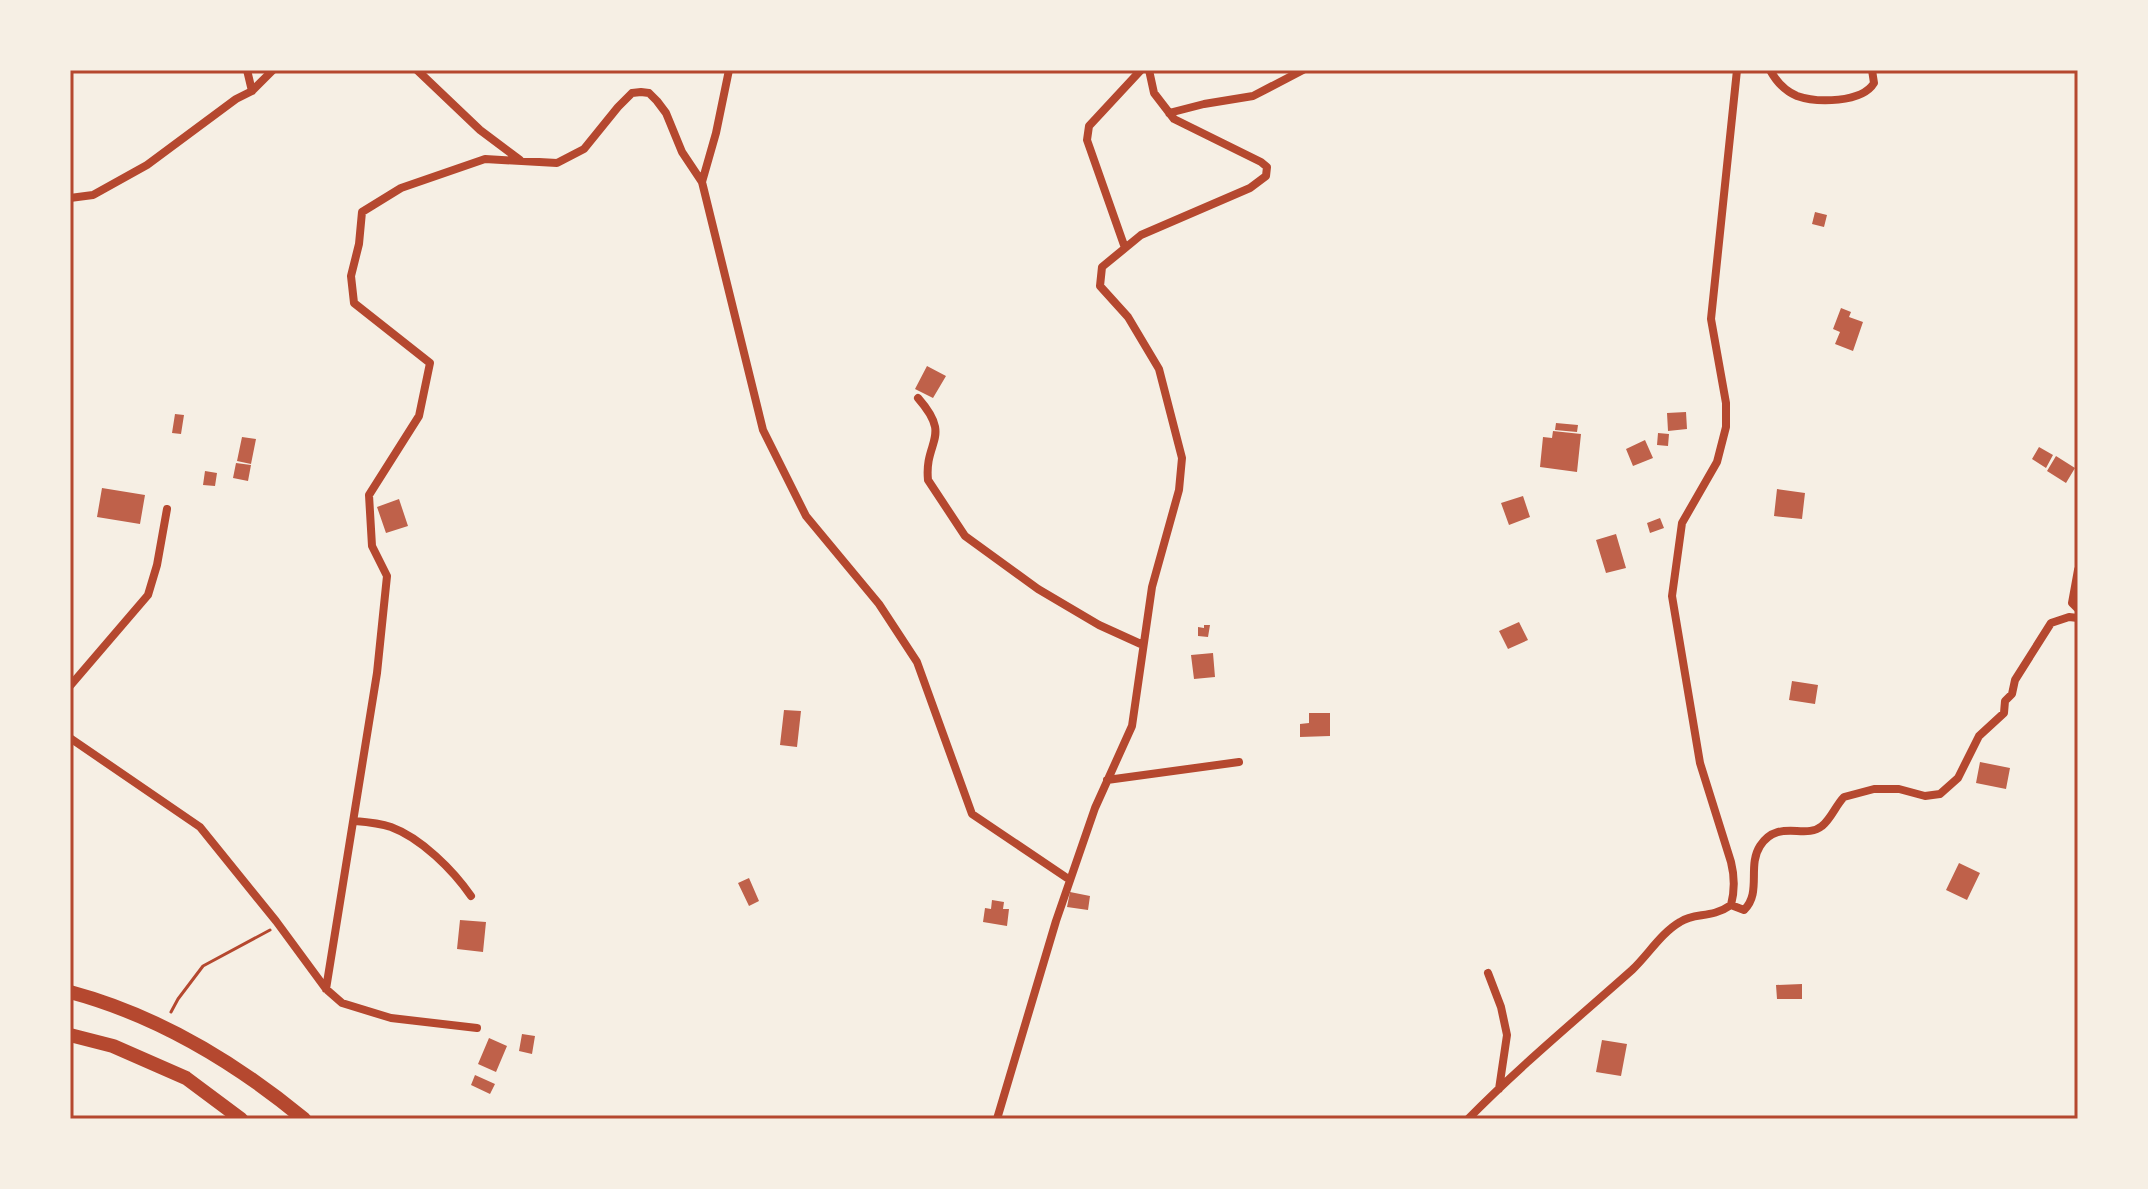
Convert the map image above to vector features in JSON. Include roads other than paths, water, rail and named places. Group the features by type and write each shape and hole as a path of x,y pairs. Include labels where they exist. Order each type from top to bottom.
{"main road":[{"path":"70,992 100,1000 164,1027 221,1060 304,1119"},
{"path":"70,1035 113,1046 186,1078 241,1119"}],"street":[{"path":"247,70 252,91"},
{"path":"70,198 93,195 147,165 236,99 252,91 273,70"},
{"path":"417,70 480,130 520,160"},
{"path":"702,182 729,70"},
{"path":"1125,248 1087,140 1089,126 1141,70"},
{"path":"997,1119 1070,880 1095,808 1132,726 1152,587 1179,490 1182,458 1159,369 1128,317 1100,286 1102,267 1141,235 1250,188 1266,176 1267,167 1261,162 1174,119 1154,93 1149,70"},
{"path":"1169,113 1253,96 1303,70"},
{"path":"1731,905 1735,878 1700,763 1672,596 1682,523 1717,462 1726,427 1726,403 1711,319 1737,70"},
{"path":"1770,70 1776,81 1797,96 1823,99 1862,93 1874,83 1872,70"},
{"path":"326,989 377,673 387,576 372,546 369,495 419,416 430,363 354,303 351,276 359,244 362,212 401,188 485,159 557,163 584,149 632,93 649,93 657,101 666,113 682,152 702,182 763,430 806,516 879,604 917,662 972,814 1070,880"},
{"path":"918,398 933,415 937,427 927,471 928,480 965,536 1038,589 1099,625 1143,645"},
{"path":"70,686 148,595 167,509"},
{"path":"2078,570 2072,603 2078,609"},
{"path":"1468,1119 1551,1039 1632,969 1672,927 1682,920 1712,915 1731,905 1744,910 1751,901 1754,863 1761,844 1782,830 1814,831 1824,825 1844,797 1874,789 1899,789 1925,796 1944,791 1958,778 1979,736 2004,713 2005,701 2012,694 2015,680 2051,623 2069,617 2078,618"},
{"path":"70,738 200,827 326,989 342,1003 391,1018 477,1028"},
{"path":"1107,780 1239,762"},
{"path":"354,821 405,833 439,862 471,896"},
{"path":"1488,973 1501,1007 1507,1035 1499,1090"}]}
